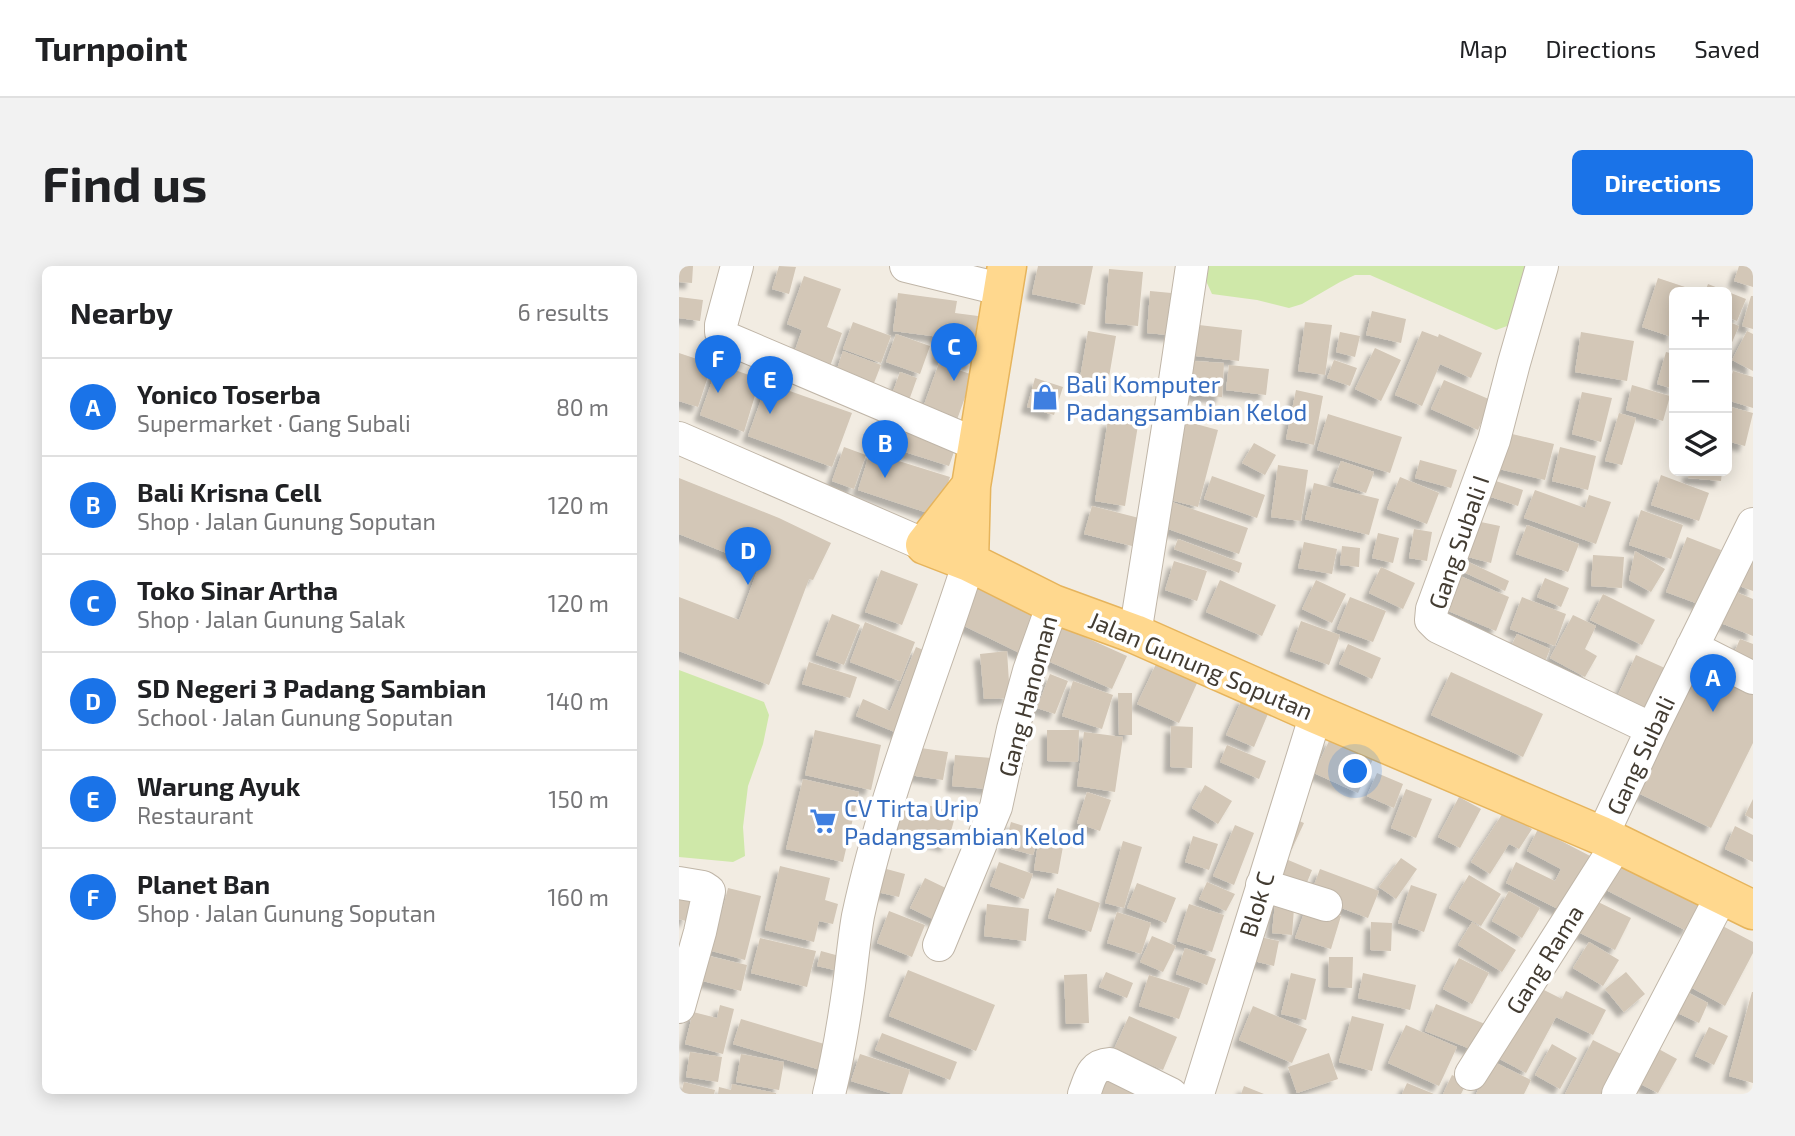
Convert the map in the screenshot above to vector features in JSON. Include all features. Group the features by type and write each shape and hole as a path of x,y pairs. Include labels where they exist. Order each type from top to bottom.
{"main road":[{"path":"969,562 971,486 1005,278"},
{"path":"925,545 971,486"},
{"name":"Jalan Gunung Soputan","path":"925,545 969,562 1053,604 1135,634 1609,840 1737,902"}],"street":[{"path":"737,266 721,325 724,337 978,445"},
{"path":"906,266 1005,278"},
{"path":"1135,634 1192,266"},
{"name":"Gang Subali I","path":"1542,266 1494,440 1432,609 1431,620 1438,628 1652,729"},
{"name":"Jalan Gunung Soputan","path":"679,438 925,545"},
{"name":"Gang Subali","path":"1609,840 1652,729 1753,523"},
{"path":"829,1094 836,1067 858,918 879,833 902,755 969,562"},
{"name":"Gang Hanoman","path":"939,945 996,807 1029,671 1053,604"},
{"path":"1692,647 1753,678"},
{"name":"Blok C","path":"1198,1094 1315,714"},
{"name":"Gang Rama","path":"1471,1074 1609,840"},
{"path":"679,883 703,887 709,891 679,1007"},
{"path":"1262,885 1326,905"},
{"name":"Jalan Gunung Soputan","path":"1618,1094 1737,902"},
{"path":"1084,1094 1093,1071 1098,1066 1110,1064 1171,1094"}],"green space":[{"path":"1207,266 1532,266 1510,325 1496,330 1370,275 1355,275 1302,304 1289,308 1257,300 1212,294 1206,281"},
{"path":"679,670 764,702 769,715 763,744 748,786 743,827 745,856 733,862 679,857"}],"building":[{"path":"679,266 693,266 692,283 679,282"},
{"path":"779,266 796,267 789,294 772,289"},
{"path":"1038,266 1093,266 1085,305 1032,294"},
{"path":"1739,266 1753,266 1753,287 1734,281"},
{"path":"1109,269 1143,272 1138,326 1105,323"},
{"path":"804,276 841,289 827,327 842,333 828,372 792,359 802,330 787,324"},
{"path":"1658,278 1685,287 1669,287 1669,336 1642,327"},
{"path":"1150,291 1182,294 1179,336 1147,333"},
{"path":"898,293 957,301 955,313 978,316 972,364 937,359 940,337 893,331"},
{"path":"1732,293 1746,299 1737,321 1732,319"},
{"path":"1753,296 1753,329 1742,326"},
{"path":"679,297 703,300 700,321 679,318"},
{"path":"1372,311 1406,319 1401,343 1366,335"},
{"path":"853,322 891,336 881,363 843,349"},
{"path":"1305,322 1332,325 1325,375 1298,371"},
{"path":"1732,323 1739,326 1732,342"},
{"path":"1199,325 1242,330 1239,361 1196,356"},
{"path":"1088,331 1116,336 1108,383 1080,378"},
{"path":"1422,331 1438,337 1439,334 1482,353 1471,378 1440,364 1422,406 1395,395"},
{"path":"1747,331 1753,334 1753,371 1732,360"},
{"path":"1340,332 1360,336 1355,357 1336,352"},
{"path":"1581,332 1634,341 1627,381 1575,372"},
{"path":"896,334 930,346 920,374 886,362"},
{"path":"1375,348 1401,360 1381,401 1355,389"},
{"path":"843,351 881,365 872,388 835,375"},
{"path":"1666,352 1669,353 1669,388 1657,384"},
{"path":"679,353 712,364 698,407 679,401"},
{"path":"1334,360 1357,368 1350,386 1327,378"},
{"path":"1194,361 1224,363 1222,397 1192,395"},
{"path":"939,363 973,375 954,428 920,416"},
{"path":"718,364 760,379 744,432 700,415"},
{"path":"1229,365 1269,369 1266,395 1226,390"},
{"path":"1733,371 1753,377 1753,408 1732,402"},
{"path":"900,372 917,378 908,403 891,397"},
{"name":"Bali Komputer Padangsambian Kelod","path":"1035,378 1063,387 1054,415 1027,407"},
{"path":"1444,380 1491,400 1478,430 1431,409"},
{"path":"767,383 852,413 832,467 748,436"},
{"path":"1632,385 1669,396 1663,421 1626,410"},
{"path":"1296,390 1323,396 1314,445 1286,439"},
{"path":"1582,392 1612,398 1601,442 1572,434"},
{"path":"1732,407 1753,413 1745,446 1732,442"},
{"path":"1619,413 1636,418 1622,465 1605,461"},
{"path":"1328,414 1402,437 1390,473 1317,450"},
{"path":"1108,420 1138,425 1125,506 1095,501"},
{"path":"1181,420 1218,430 1198,507 1162,498"},
{"path":"887,424 956,446 949,466 880,444"},
{"path":"1508,433 1554,444 1545,480 1499,469"},
{"path":"1254,443 1276,455 1265,475 1242,463"},
{"path":"844,447 866,455 854,489 832,481"},
{"path":"1560,447 1596,456 1588,490 1552,481"},
{"path":"870,452 950,477 937,516 858,490"},
{"path":"1420,460 1457,470 1451,488 1415,478"},
{"path":"1341,461 1374,472 1366,493 1333,482"},
{"path":"1278,465 1308,470 1301,521 1271,517"},
{"path":"1661,475 1709,493 1699,521 1651,505"},
{"path":"1212,476 1265,495 1257,518 1204,499"},
{"path":"1688,476 1722,476 1721,481"},
{"path":"1400,477 1439,493 1427,524 1387,509"},
{"path":"679,478 779,518 831,543 813,580 809,579 769,685 679,651 679,597 739,620 759,566 679,534"},
{"path":"1496,481 1523,490 1518,506 1491,497"},
{"path":"1314,483 1379,499 1369,535 1305,519"},
{"path":"1535,490 1585,508 1589,495 1611,502 1596,544 1524,518"},
{"path":"1163,499 1248,528 1239,554 1154,524"},
{"path":"1092,506 1139,518 1132,546 1084,534"},
{"path":"1641,510 1683,525 1671,559 1629,545"},
{"path":"1476,521 1500,526 1491,563 1468,557"},
{"path":"1527,525 1579,544 1568,572 1516,554"},
{"path":"1414,529 1432,532 1427,561 1409,558"},
{"path":"1378,533 1399,538 1393,563 1372,558"},
{"path":"1687,537 1721,550 1701,605 1666,592"},
{"path":"1178,539 1242,563 1239,573 1174,549"},
{"path":"1304,542 1337,549 1332,574 1298,568"},
{"path":"1342,546 1360,548 1359,567 1340,565"},
{"path":"1635,551 1665,569 1651,592 1629,580"},
{"path":"1593,555 1624,557 1622,588 1591,586"},
{"path":"1741,558 1753,563 1753,591 1731,583"},
{"path":"1464,560 1509,581 1505,591 1459,570"},
{"path":"1174,561 1207,571 1197,601 1165,590"},
{"path":"1381,567 1415,583 1403,609 1369,593"},
{"path":"881,570 918,584 902,625 865,612"},
{"path":"1460,576 1509,597 1496,631 1446,610"},
{"path":"1545,578 1569,588 1561,607 1537,597"},
{"path":"1220,580 1276,605 1262,636 1206,612"},
{"path":"1316,580 1346,594 1332,623 1302,609"},
{"path":"975,583 1046,616 1026,656 956,622"},
{"path":"1729,589 1753,599 1753,636 1716,621"},
{"path":"1603,594 1655,620 1642,645 1590,620"},
{"path":"1350,597 1386,611 1373,642 1337,629"},
{"path":"1522,597 1566,614 1555,646 1510,629"},
{"path":"832,614 860,625 844,665 816,655"},
{"path":"1573,615 1596,626 1585,649 1597,656 1585,677 1550,658"},
{"path":"1301,621 1340,635 1329,665 1290,651"},
{"path":"865,622 915,642 900,681 850,662"},
{"path":"1056,624 1127,656 1112,689 1041,658"},
{"path":"1517,634 1550,649 1543,667 1509,651"},
{"path":"1740,639 1753,644 1753,669 1731,660"},
{"path":"1348,644 1381,658 1372,679 1339,664"},
{"path":"916,647 936,655 902,735 856,716 863,699 890,711"},
{"path":"1007,651 1010,698 984,699 980,654"},
{"path":"1636,655 1667,669 1644,720 1613,706"},
{"path":"1702,656 1753,681 1753,743 1711,828 1634,791"},
{"path":"809,662 857,677 850,698 802,684"},
{"path":"1157,662 1198,681 1179,723 1137,704"},
{"path":"1451,672 1543,714 1523,757 1431,715"},
{"path":"1050,674 1068,681 1055,714 1037,708"},
{"path":"1073,681 1113,695 1102,729 1062,716"},
{"path":"1118,693 1132,693 1132,735 1119,735"},
{"path":"1243,697 1270,709 1254,747 1226,735"},
{"path":"1171,726 1193,727 1192,768 1170,767"},
{"path":"815,730 881,745 871,790 805,775"},
{"path":"1047,730 1079,730 1078,762 1047,761"},
{"path":"1084,732 1123,737 1115,792 1077,786"},
{"path":"1330,739 1373,759 1358,793 1314,773"},
{"path":"1227,745 1266,761 1259,779 1220,762"},
{"path":"914,747 948,752 943,780 909,775"},
{"path":"955,755 1004,759 1001,790 952,786"},
{"path":"1377,773 1403,784 1394,808 1367,796"},
{"name":"CV Tirta Urip Padangsambian Kelod","path":"803,779 859,792 843,862 786,849"},
{"path":"1205,785 1232,801 1218,824 1192,808"},
{"path":"1406,789 1432,799 1416,838 1391,828"},
{"path":"1087,792 1111,800 1100,831 1077,823"},
{"path":"1459,797 1481,809 1460,848 1438,837"},
{"path":"902,798 956,813 947,846 894,831"},
{"path":"1753,799 1753,819 1745,815"},
{"path":"1503,813 1532,829 1519,849 1509,844 1490,874 1471,862"},
{"path":"1290,817 1304,823 1292,849 1278,843"},
{"path":"1011,822 1040,831 1033,855 1004,847"},
{"path":"1235,825 1254,833 1234,885 1213,876"},
{"path":"1735,826 1753,835 1753,862 1725,849"},
{"path":"1538,829 1596,859 1568,914 1506,883 1516,862 1555,881 1561,869 1527,851"},
{"path":"1193,836 1218,844 1209,870 1185,862"},
{"path":"1039,837 1064,841 1058,874 1034,870"},
{"path":"1123,841 1142,847 1124,908 1105,903"},
{"path":"1281,857 1312,870 1302,895 1270,882"},
{"path":"1401,858 1417,869 1396,899 1379,887"},
{"path":"999,862 1033,874 1024,899 990,886"},
{"path":"1614,864 1700,906 1687,931 1602,888"},
{"path":"780,866 830,878 825,900 838,904 833,924 819,921 814,942 765,930"},
{"path":"879,867 905,874 899,897 873,891"},
{"path":"1320,869 1379,891 1368,918 1310,896"},
{"path":"1469,875 1501,894 1481,926 1449,908"},
{"path":"925,878 954,892 939,922 910,908"},
{"path":"1207,882 1235,894 1226,911 1199,899"},
{"path":"1137,883 1176,898 1166,923 1127,908"},
{"path":"1411,885 1437,894 1424,932 1398,923"},
{"path":"728,888 761,896 745,960 712,951"},
{"path":"1057,888 1100,903 1091,932 1048,918"},
{"path":"679,889 694,894 686,921 679,919"},
{"path":"1509,891 1540,908 1522,938 1492,921"},
{"path":"1276,894 1295,895 1292,935 1272,933"},
{"path":"1592,899 1631,918 1615,950 1576,931"},
{"path":"987,904 1029,909 1026,941 984,936"},
{"path":"1189,904 1224,915 1212,952 1177,941"},
{"path":"1307,905 1341,916 1331,949 1295,938"},
{"path":"889,911 925,925 912,957 877,943"},
{"path":"1117,912 1151,923 1141,954 1107,943"},
{"path":"1371,922 1392,923 1391,951 1370,950"},
{"path":"1472,922 1516,950 1502,972 1458,945"},
{"path":"1715,922 1753,942 1753,953 1725,1006 1683,983"},
{"path":"1152,936 1176,946 1163,972 1140,962"},
{"path":"1260,937 1279,941 1274,966 1254,961"},
{"path":"760,938 816,951 807,987 751,973"},
{"path":"1589,942 1619,960 1603,986 1573,968"},
{"path":"1185,948 1216,959 1207,985 1176,974"},
{"path":"821,951 843,957 839,971 817,966"},
{"path":"709,956 747,965 741,991 703,981"},
{"path":"1329,957 1353,957 1352,988 1328,987"},
{"path":"1459,958 1489,973 1472,1004 1443,989"},
{"path":"908,970 995,1005 976,1051 889,1016"},
{"path":"1106,972 1133,983 1127,998 1099,987"},
{"path":"1626,972 1645,994 1624,1012 1605,989"},
{"path":"1291,973 1316,979 1306,1020 1281,1014"},
{"path":"1363,973 1416,985 1410,1010 1358,998"},
{"path":"1087,974 1089,1023 1066,1024 1064,975"},
{"path":"1149,975 1190,988 1179,1019 1139,1006"},
{"path":"1534,985 1562,999 1566,991 1606,1010 1593,1035 1556,1017 1526,1073 1496,1057"},
{"path":"1679,988 1708,1003 1699,1023 1669,1009"},
{"path":"1753,992 1753,1083 1729,1076"},
{"path":"1436,1004 1485,1024 1473,1050 1425,1031"},
{"path":"720,1005 734,1009 723,1054 685,1044 693,1012 717,1018"},
{"path":"1253,1006 1307,1029 1292,1063 1239,1040"},
{"path":"1129,1016 1177,1037 1163,1070 1114,1049"},
{"path":"1352,1016 1384,1024 1372,1071 1339,1062"},
{"path":"741,1019 831,1046 824,1071 733,1044"},
{"path":"1406,1025 1457,1047 1439,1086 1388,1063"},
{"path":"1709,1027 1728,1036 1714,1065 1695,1056"},
{"path":"882,1033 957,1062 950,1080 875,1050"},
{"path":"1593,1040 1623,1055 1604,1094 1565,1094"},
{"path":"1552,1044 1577,1058 1560,1089 1535,1075"},
{"path":"1655,1047 1677,1059 1658,1093 1635,1081"},
{"path":"690,1052 722,1057 718,1082 686,1077"},
{"path":"1329,1053 1338,1079 1297,1093 1288,1067"},
{"path":"741,1054 784,1062 779,1090 736,1082"},
{"path":"860,1054 910,1070 902,1094 893,1094 851,1081"},
{"path":"1492,1061 1531,1080 1524,1094 1476,1094"},
{"path":"1106,1069 1137,1094 1093,1094"},
{"path":"1452,1075 1467,1082 1461,1094 1443,1094"},
{"path":"684,1082 715,1090 714,1094 681,1094"},
{"path":"1407,1083 1434,1094 1402,1094"},
{"path":"732,1084 776,1094 718,1094 719,1087 731,1090"},
{"path":"1244,1086 1264,1094 1241,1094"}],"place":[{"name":"Toko Sinar Artha","path":"954,381"},
{"name":"Planet Ban","path":"718,393"},
{"name":"Bali Komputer Padangsambian Kelod","path":"1045,397"},
{"name":"Warung Ayuk","path":"770,414"},
{"name":"Bali Krisna Cell","path":"885,478"},
{"name":"SD Negeri 3 Padang Sambian","path":"748,585"},
{"name":"Yonico Toserba","path":"1713,712"},
{"name":"CV Tirta Urip Padangsambian Kelod","path":"823,821"}]}
